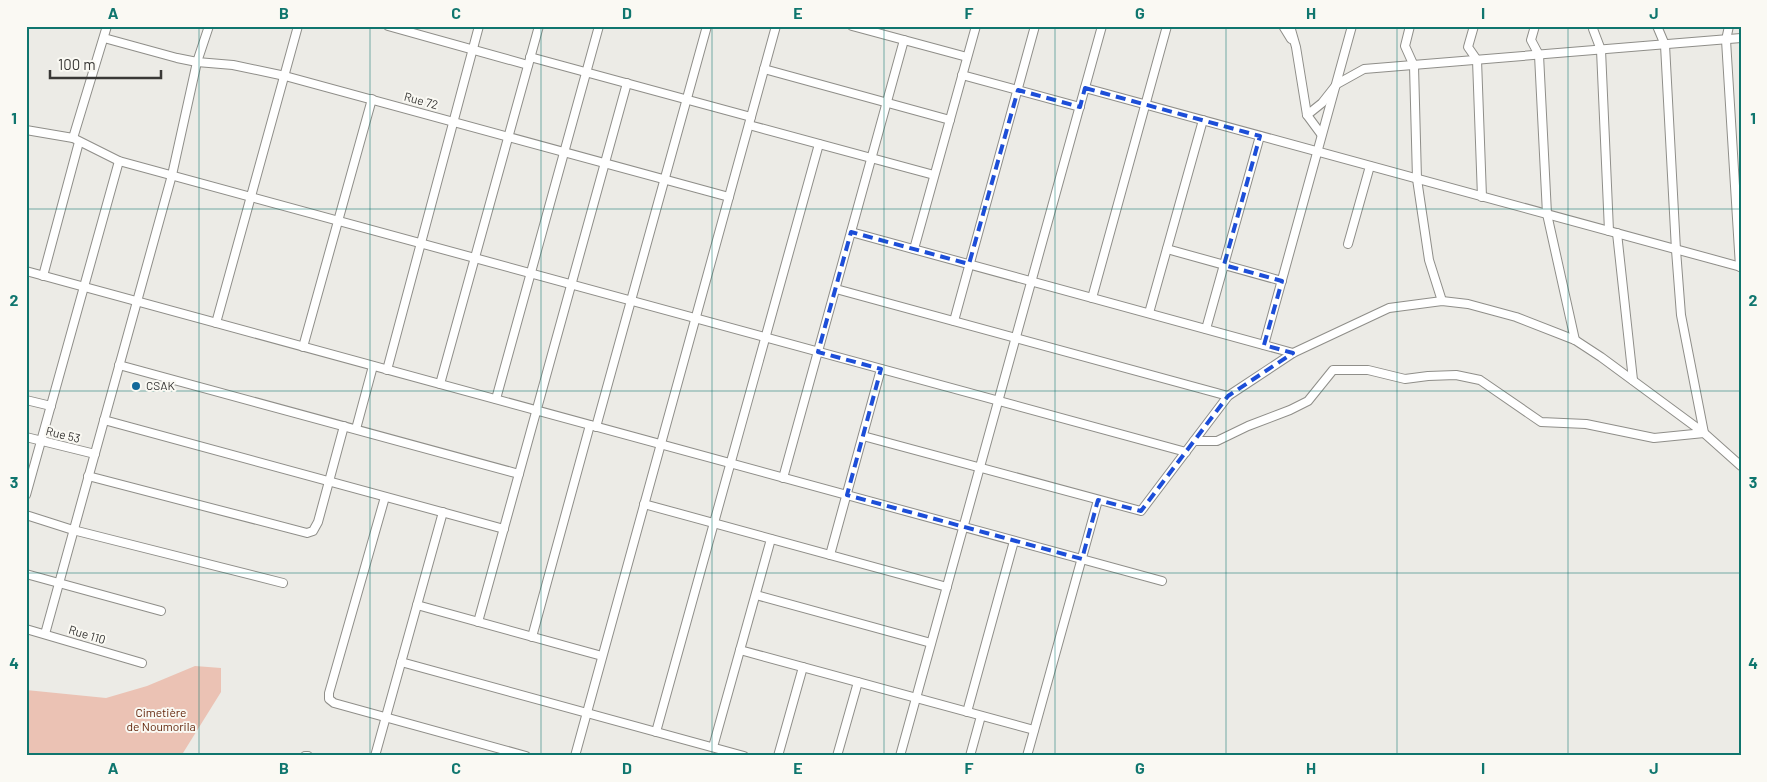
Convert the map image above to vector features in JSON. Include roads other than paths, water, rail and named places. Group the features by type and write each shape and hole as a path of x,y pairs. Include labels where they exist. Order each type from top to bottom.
{"street":[{"path":"43,276 76,140 107,26"},
{"path":"45,634 172,175 197,62 210,26"},
{"path":"216,323 298,26"},
{"path":"388,26 473,50 586,72 627,83 686,100 818,144 934,175"},
{"path":"387,370 479,26"},
{"path":"440,384 539,26"},
{"path":"496,400 599,26"},
{"path":"532,637 631,301 707,26"},
{"path":"574,756 776,26"},
{"path":"852,26 967,58"},
{"path":"914,249 976,26"},
{"path":"954,321 1035,26"},
{"path":"900,756 1102,26"},
{"path":"1092,298 1167,26"},
{"path":"1283,26 1296,47"},
{"path":"1290,26 1296,47 1307,115 1321,134"},
{"path":"1264,345 1352,26"},
{"path":"1410,26 1405,46 1414,66 1417,179 1428,260 1442,301"},
{"path":"1474,26 1468,48 1477,60 1482,197"},
{"path":"1535,26 1531,40 1539,55 1546,214 1575,340"},
{"path":"1594,26 1593,29 1601,50 1613,232 1633,380"},
{"path":"1657,26 1665,45 1681,315 1704,433"},
{"path":"1085,88 1740,267 1726,40 1729,26"},
{"name":"Rue 72","path":"104,38 177,58 232,65 285,76 729,197"},
{"path":"1307,115 1322,103 1337,84 1364,69 1741,38"},
{"path":"783,478 904,40"},
{"path":"764,69 950,120"},
{"path":"962,75 1080,107"},
{"path":"478,622 627,83"},
{"path":"303,347 372,99"},
{"path":"1149,314 1203,120"},
{"path":"26,130 76,140 119,161 1186,452"},
{"path":"1206,329 1260,136"},
{"path":"656,732 818,144"},
{"path":"26,496 119,161"},
{"path":"1348,244 1370,166"},
{"path":"851,232 1293,353"},
{"path":"1167,249 1282,281"},
{"path":"26,272 1162,581"},
{"path":"836,289 1228,396"},
{"path":"863,436 1141,511 1228,396 1293,353 1389,308 1442,301 1468,304 1516,317 1575,340 1601,356 1704,433 1740,465"},
{"path":"119,365 519,474"},
{"path":"356,429 373,366"},
{"path":"830,555 881,369"},
{"path":"1194,441 1217,441 1308,401 1333,370 1368,370 1405,379 1456,375 1480,380 1541,422 1586,424 1654,438 1704,433"},
{"path":"26,400 51,406"},
{"path":"104,420 504,529"},
{"path":"88,476 307,533 313,531 318,522 344,426"},
{"name":"Rue 53","path":"26,437 94,454"},
{"path":"385,497 329,693 329,699 334,703 526,756"},
{"path":"1027,756 1098,500"},
{"path":"644,504 947,587"},
{"path":"375,756 443,512"},
{"path":"26,515 73,530 283,583"},
{"path":"713,747 771,539"},
{"path":"967,712 1014,541"},
{"path":"26,574 161,611"},
{"path":"756,595 932,643"},
{"path":"417,605 602,656"},
{"name":"Rue 110","path":"26,629 142,664"},
{"path":"740,650 1034,730"},
{"path":"401,662 744,756"},
{"path":"778,756 803,667"},
{"path":"837,756 858,682"},
{"path":"970,756 981,716"}],"place":[{"name":"CSAK","path":"136,386"}],"park label":[{"name":"Cimetière de Noumorila","path":"161,720"}]}
